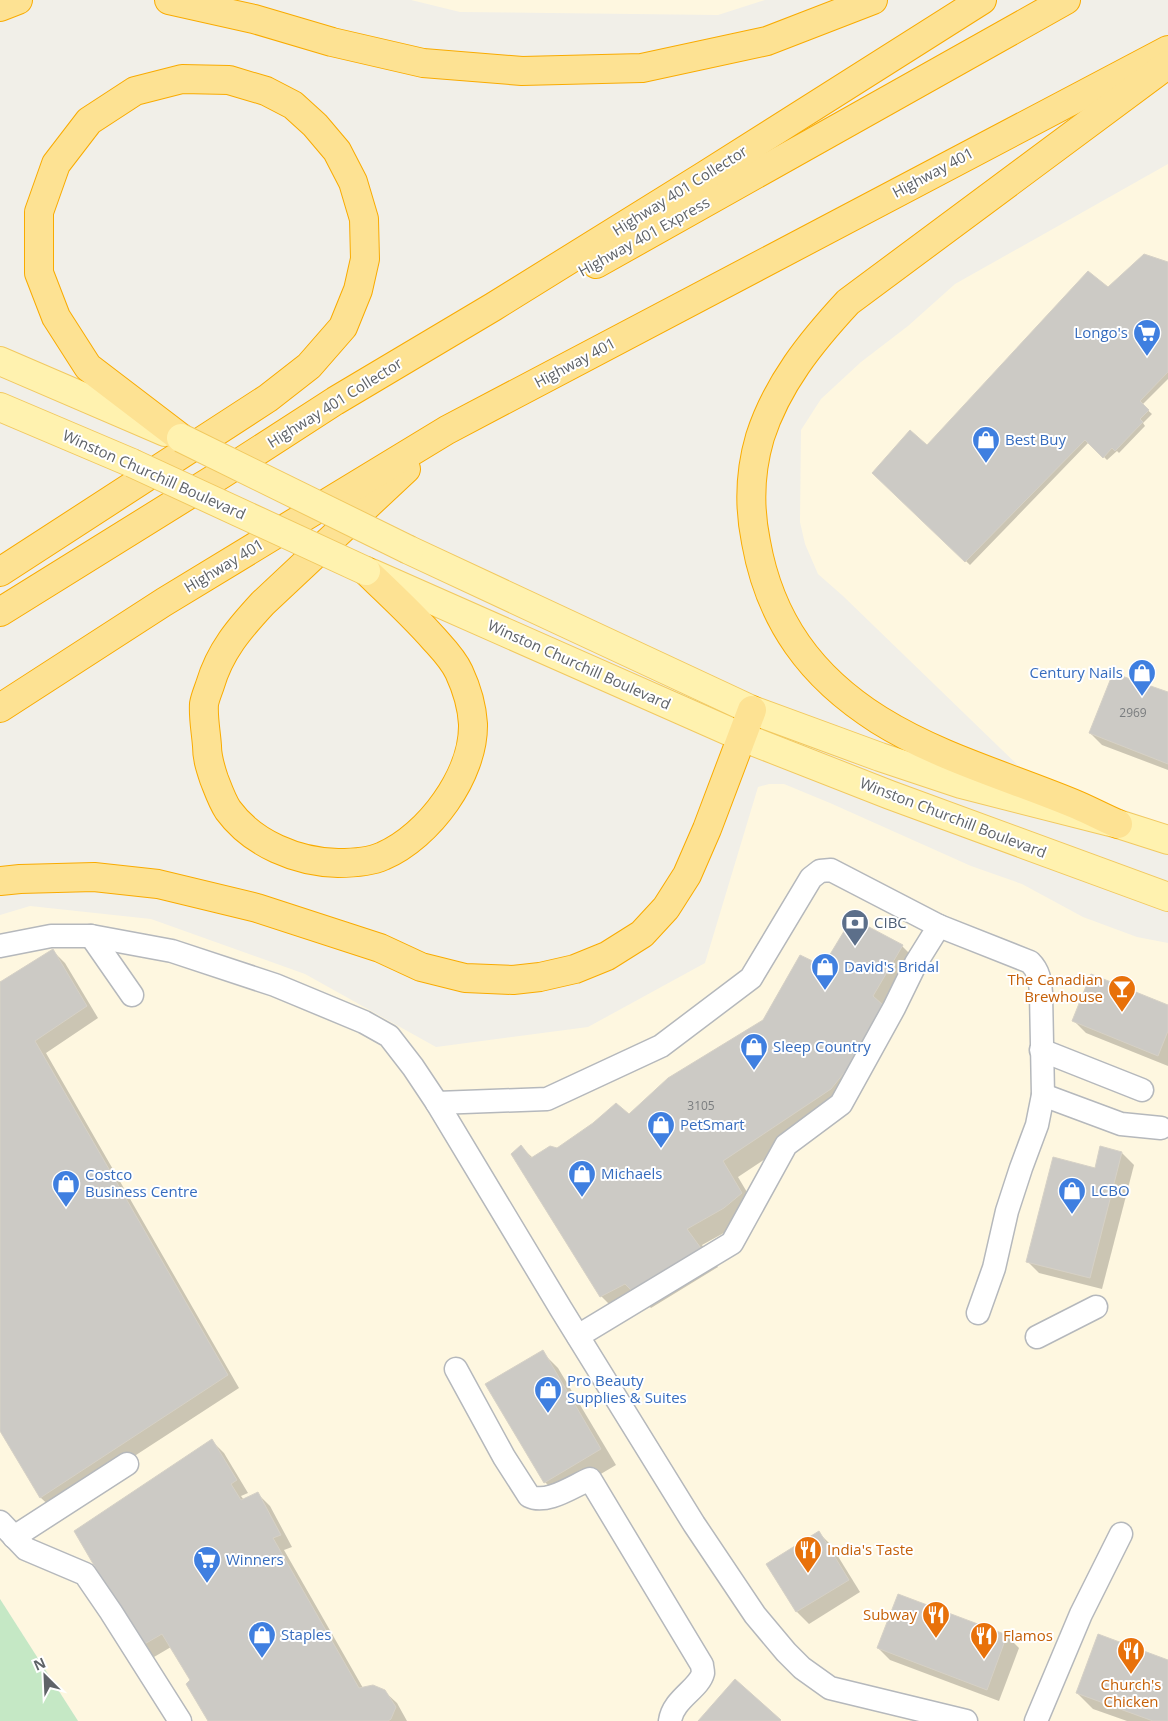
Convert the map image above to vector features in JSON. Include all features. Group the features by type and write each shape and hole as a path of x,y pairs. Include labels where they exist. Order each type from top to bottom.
{"highway":[{"path":"0,7 18,0"},
{"path":"170,0 254,19 332,42 423,63 522,71 642,68 767,41 873,0"},
{"name":"Highway 401 Collector","path":"222,474 335,401 493,308 982,0"},
{"name":"Highway 401 Express","path":"222,474 1066,0"},
{"name":"Highway 401","path":"0,708 164,602 447,430 1168,50"},
{"path":"1118,824 1077,805 911,739 858,706 827,681 801,651 788,632 769,593 762,573 753,529 752,483 760,438 777,396 819,333 848,302 1168,64"},
{"path":"0,572 268,398 308,366 343,327 358,290 365,259 364,219 353,182 337,151 315,125 293,104 266,91 229,80 182,79 135,91 89,121 56,164 39,212 39,273 56,317 88,366 181,438"},
{"path":"366,571 420,623 450,657 460,672 469,700 473,724 469,756 458,781 438,812 423,830 403,845 382,857 351,863 320,862 287,853 258,840 227,809 207,759 204,704 213,675 225,649 244,624 270,597 447,430"},
{"path":"0,612 222,474"},
{"path":"0,881 94,877 158,884 257,908 380,948 421,967 465,978 513,980 540,977 575,969 607,956 642,934 666,908 687,875 704,836 752,710"}],"main road":[{"name":"Winston Churchill Boulevard","path":"0,361 181,438 409,550 752,710 880,757 961,784 1118,824 1168,840"},
{"name":"Winston Churchill Boulevard","path":"0,406 132,463 366,571 742,737 890,795 1168,897"}],"lane":[{"path":"437,1103 547,1099 661,1046 751,978 811,878 820,871 831,870 939,926 1030,962 1036,968 1040,977 1043,1095 1037,1124 1010,1203 994,1268 978,1313"},
{"path":"578,1336 732,1243 786,1145 841,1104 894,1008 916,963 939,926"},
{"path":"0,946 51,936 91,936 172,951 242,973 364,1022 390,1036 437,1103 694,1524 755,1615 802,1668 830,1688 966,1721"},
{"path":"91,936 132,995"},
{"path":"1041,1050 1142,1090"},
{"path":"1043,1095 1121,1124 1161,1128"},
{"path":"1037,1337 1096,1307"},
{"path":"456,1370 504,1457 529,1496 541,1499 555,1495 590,1479 702,1665 703,1673 671,1714 670,1721"},
{"path":"127,1464 7,1530 26,1549 85,1574 180,1721"},
{"path":"1036,1721 1081,1614 1121,1534"}],"shaded area":[{"path":"411,0 765,0 718,15 460,12"},
{"path":"1168,164 1168,825 1030,777 818,574 805,544 800,522 801,430 821,399 861,362 908,326 955,284"},
{"path":"769,784 784,784 971,866 1022,884 1083,917 1137,937 1168,943 1168,1721 78,1721 0,1599 0,915 30,906 151,919 305,974 436,1047 588,1027 705,963 758,787"}],"green space":[{"path":"0,1599 78,1721 0,1721"}],"building":[{"path":"1144,254 1168,262 1168,372 1140,401 1149,410 1140,419 1143,422 1115,451 1112,448 1103,458 1085,440 965,562 872,473 910,430 927,445 1088,271 1108,287"},
{"path":"1113,673 1168,692 1168,764 1089,733"},
{"path":"852,918 903,945 873,996 883,1005 852,1063 831,1089 723,1161 742,1193 724,1208 687,1229 703,1251 634,1293 625,1284 600,1297 511,1154 521,1145 531,1158 550,1146 557,1148 593,1123 616,1103 629,1114 668,1078 763,1020 800,955 823,966"},
{"name":"Costco Business Centre","path":"53,949 87,1006 35,1041 228,1375 40,1498 0,1431 0,982"},
{"name":"The Canadian Brewhouse","path":"1091,974 1168,1005 1168,1031 1158,1056 1072,1021"},
{"name":"LCBO","path":"1100,1146 1122,1152 1090,1278 1026,1262 1053,1157 1095,1168"},
{"path":"543,1350 601,1449 544,1483 485,1384"},
{"path":"212,1439 237,1480 231,1484 241,1500 258,1492 281,1535 273,1538 359,1688 373,1685 385,1690 396,1707 391,1719 388,1721 208,1721 186,1684 190,1680 162,1634 141,1646 74,1531"},
{"path":"819,1531 849,1580 796,1612 766,1564"},
{"path":"898,1594 1007,1635 987,1690 877,1648"},
{"path":"1098,1634 1168,1660 1168,1721 1153,1721 1076,1693"},
{"path":"735,1679 781,1720 698,1721"}],"place":[{"name":"Longo's","path":"1147,357"},
{"name":"Best Buy","path":"986,464"},
{"name":"Century Nails","path":"1142,697"},
{"name":"CIBC","path":"855,947"},
{"name":"David's Bridal","path":"825,991"},
{"name":"The Canadian Brewhouse","path":"1122,1013"},
{"name":"Sleep Country","path":"754,1071"},
{"name":"PetSmart","path":"661,1149"},
{"name":"Michaels","path":"582,1198"},
{"name":"Costco Business Centre","path":"66,1208"},
{"name":"LCBO","path":"1072,1215"},
{"name":"Pro Beauty Supplies & Suites","path":"548,1414"},
{"name":"India's Taste","path":"808,1574"},
{"name":"Winners","path":"207,1584"},
{"name":"Subway","path":"936,1639"},
{"name":"Staples","path":"262,1659"},
{"name":"Flamos","path":"984,1660"},
{"name":"Church's Chicken","path":"1131,1675"}]}
